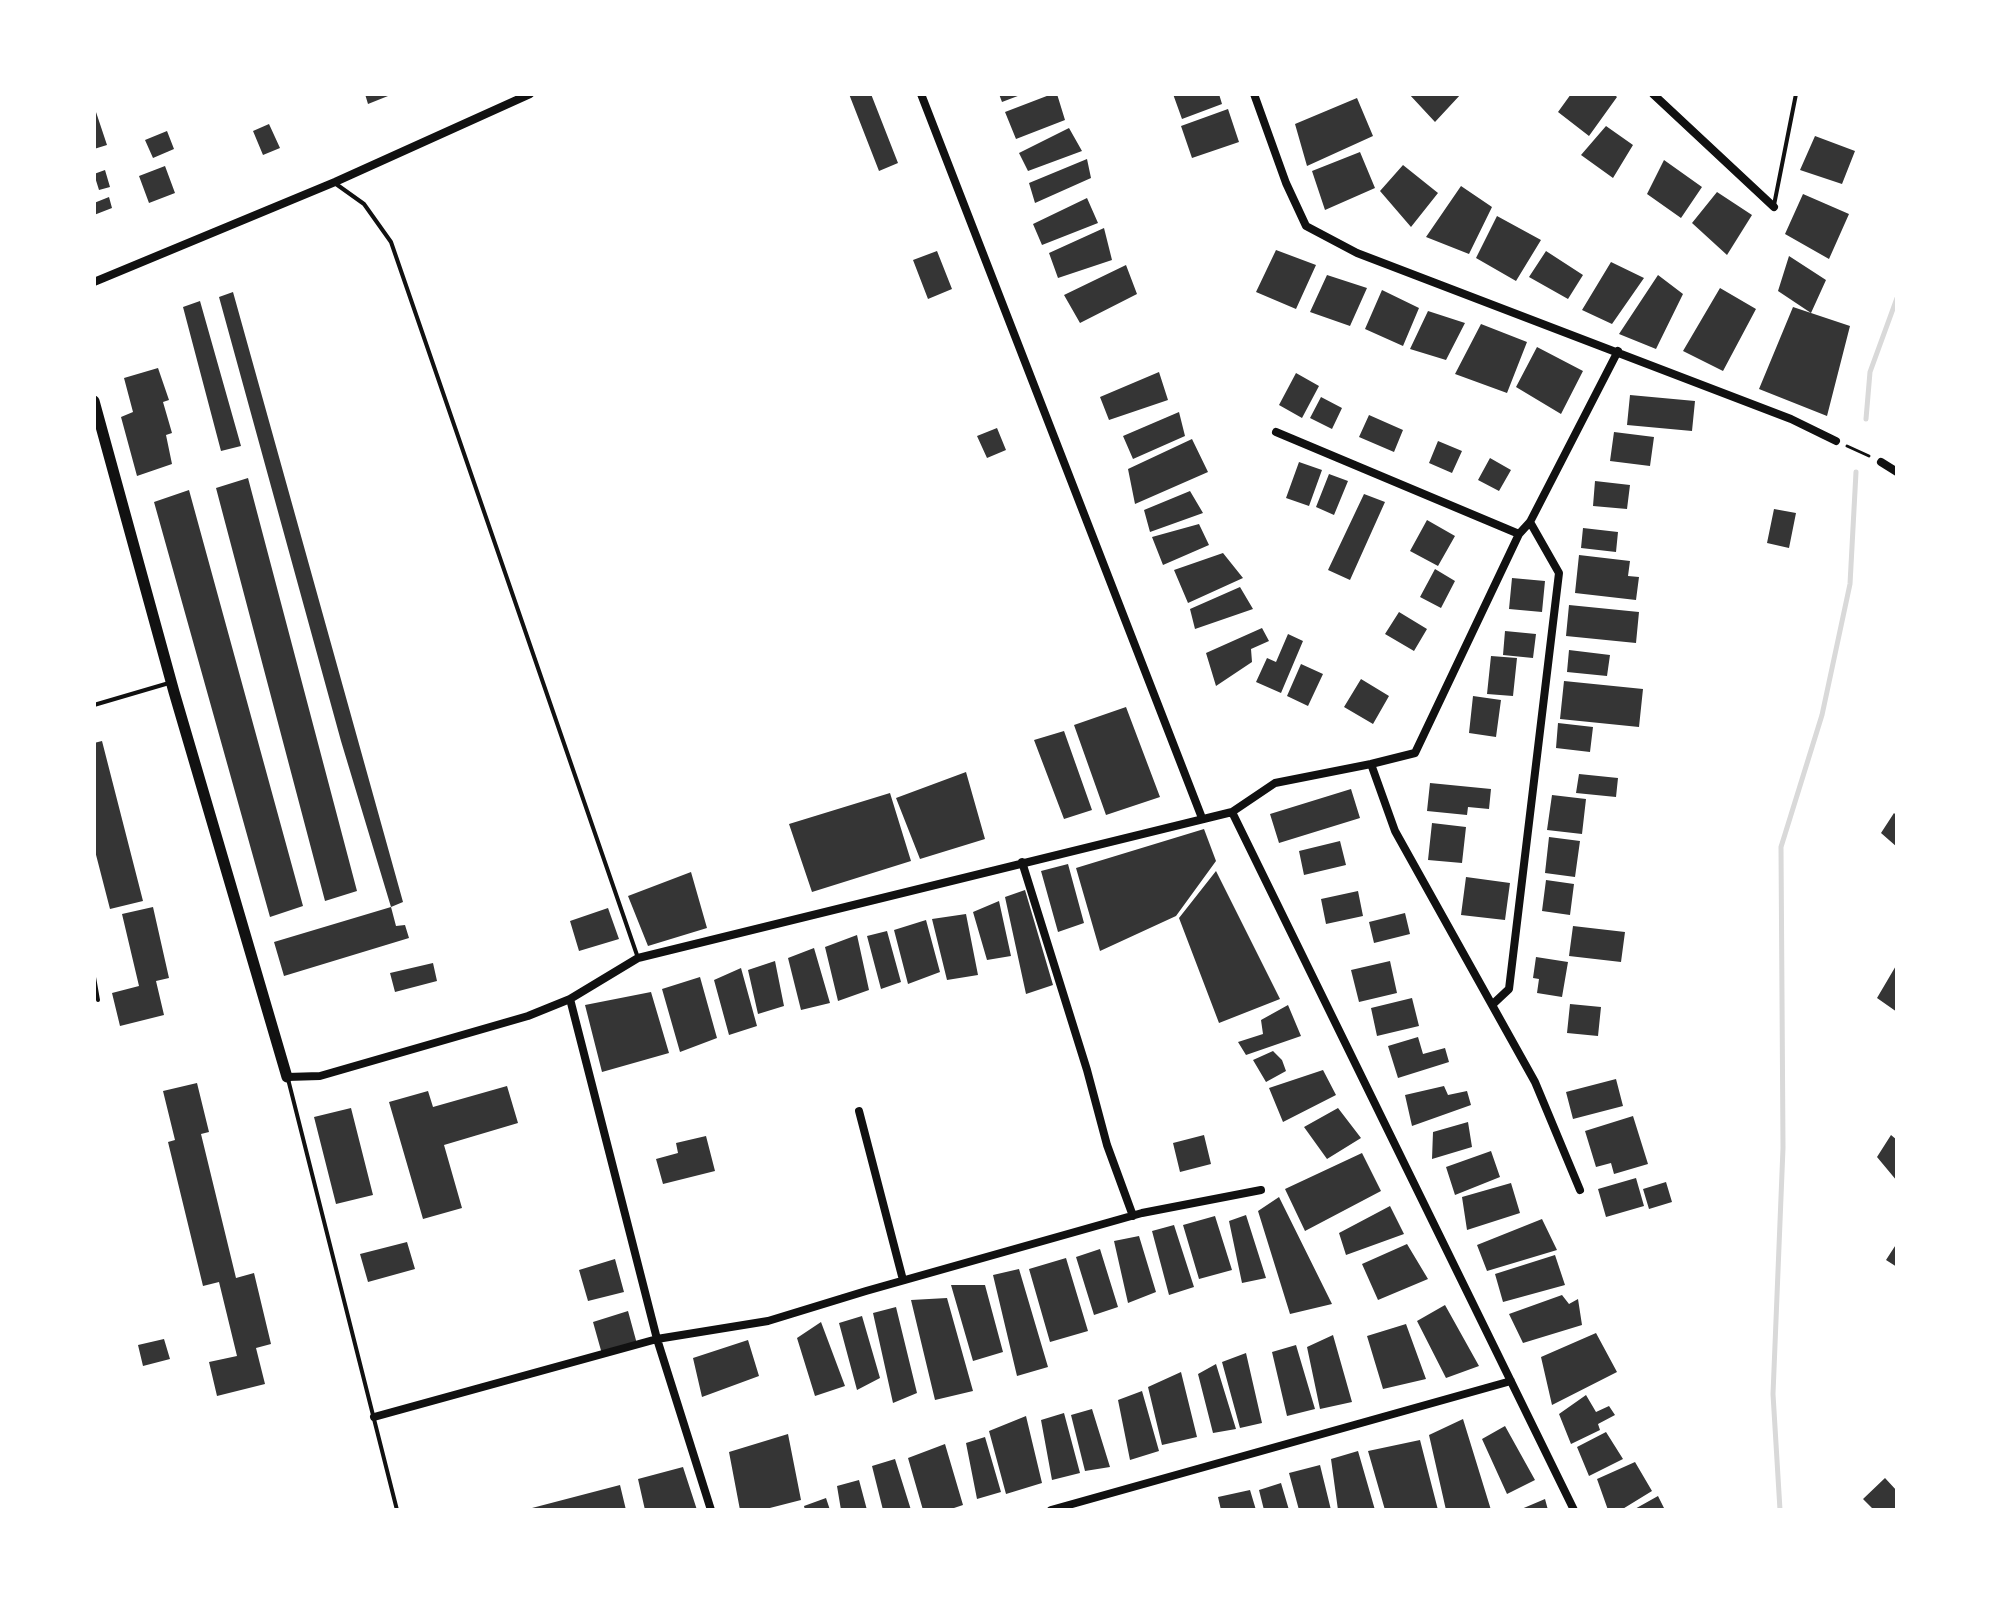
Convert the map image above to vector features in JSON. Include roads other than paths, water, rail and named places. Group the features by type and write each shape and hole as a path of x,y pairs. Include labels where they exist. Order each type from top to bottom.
{"street":[{"path":"94,282 335,182 530,94"},
{"path":"921,94 1202,818"},
{"path":"1254,94 1286,183 1306,226 1357,253 1618,351 1791,419 1836,441"},
{"path":"1653,94 1774,207"},
{"path":"94,401 287,1077 320,1076 528,1016 570,999 638,958 1232,812 1275,783 1415,753 1519,534 1530,522 1618,351"},
{"path":"1276,432 1519,534"},
{"path":"1881,462 1897,472"},
{"path":"1493,1004 1509,989 1559,573 1530,522"},
{"path":"1371,764 1395,831 1535,1082 1580,1190"},
{"path":"1232,812 1574,1510"},
{"path":"1022,862 1087,1070 1107,1145 1133,1216"},
{"path":"570,999 657,1339 711,1510"},
{"path":"859,1111 903,1280"},
{"path":"374,1417 657,1339 768,1321 1133,1216 1261,1190"},
{"path":"1051,1510 1511,1381"}],"lane":[{"path":"1774,207 1796,94"},
{"path":"335,182 364,204 391,242 638,958"},
{"path":"94,705 172,682"},
{"path":"94,977 98,1000"},
{"path":"287,1077 397,1510"}],"waterway":[{"path":"1866,419 1870,372 1897,298"},
{"path":"1780,1510 1773,1394 1783,1148 1781,847 1822,715 1850,584 1856,472"}]}
